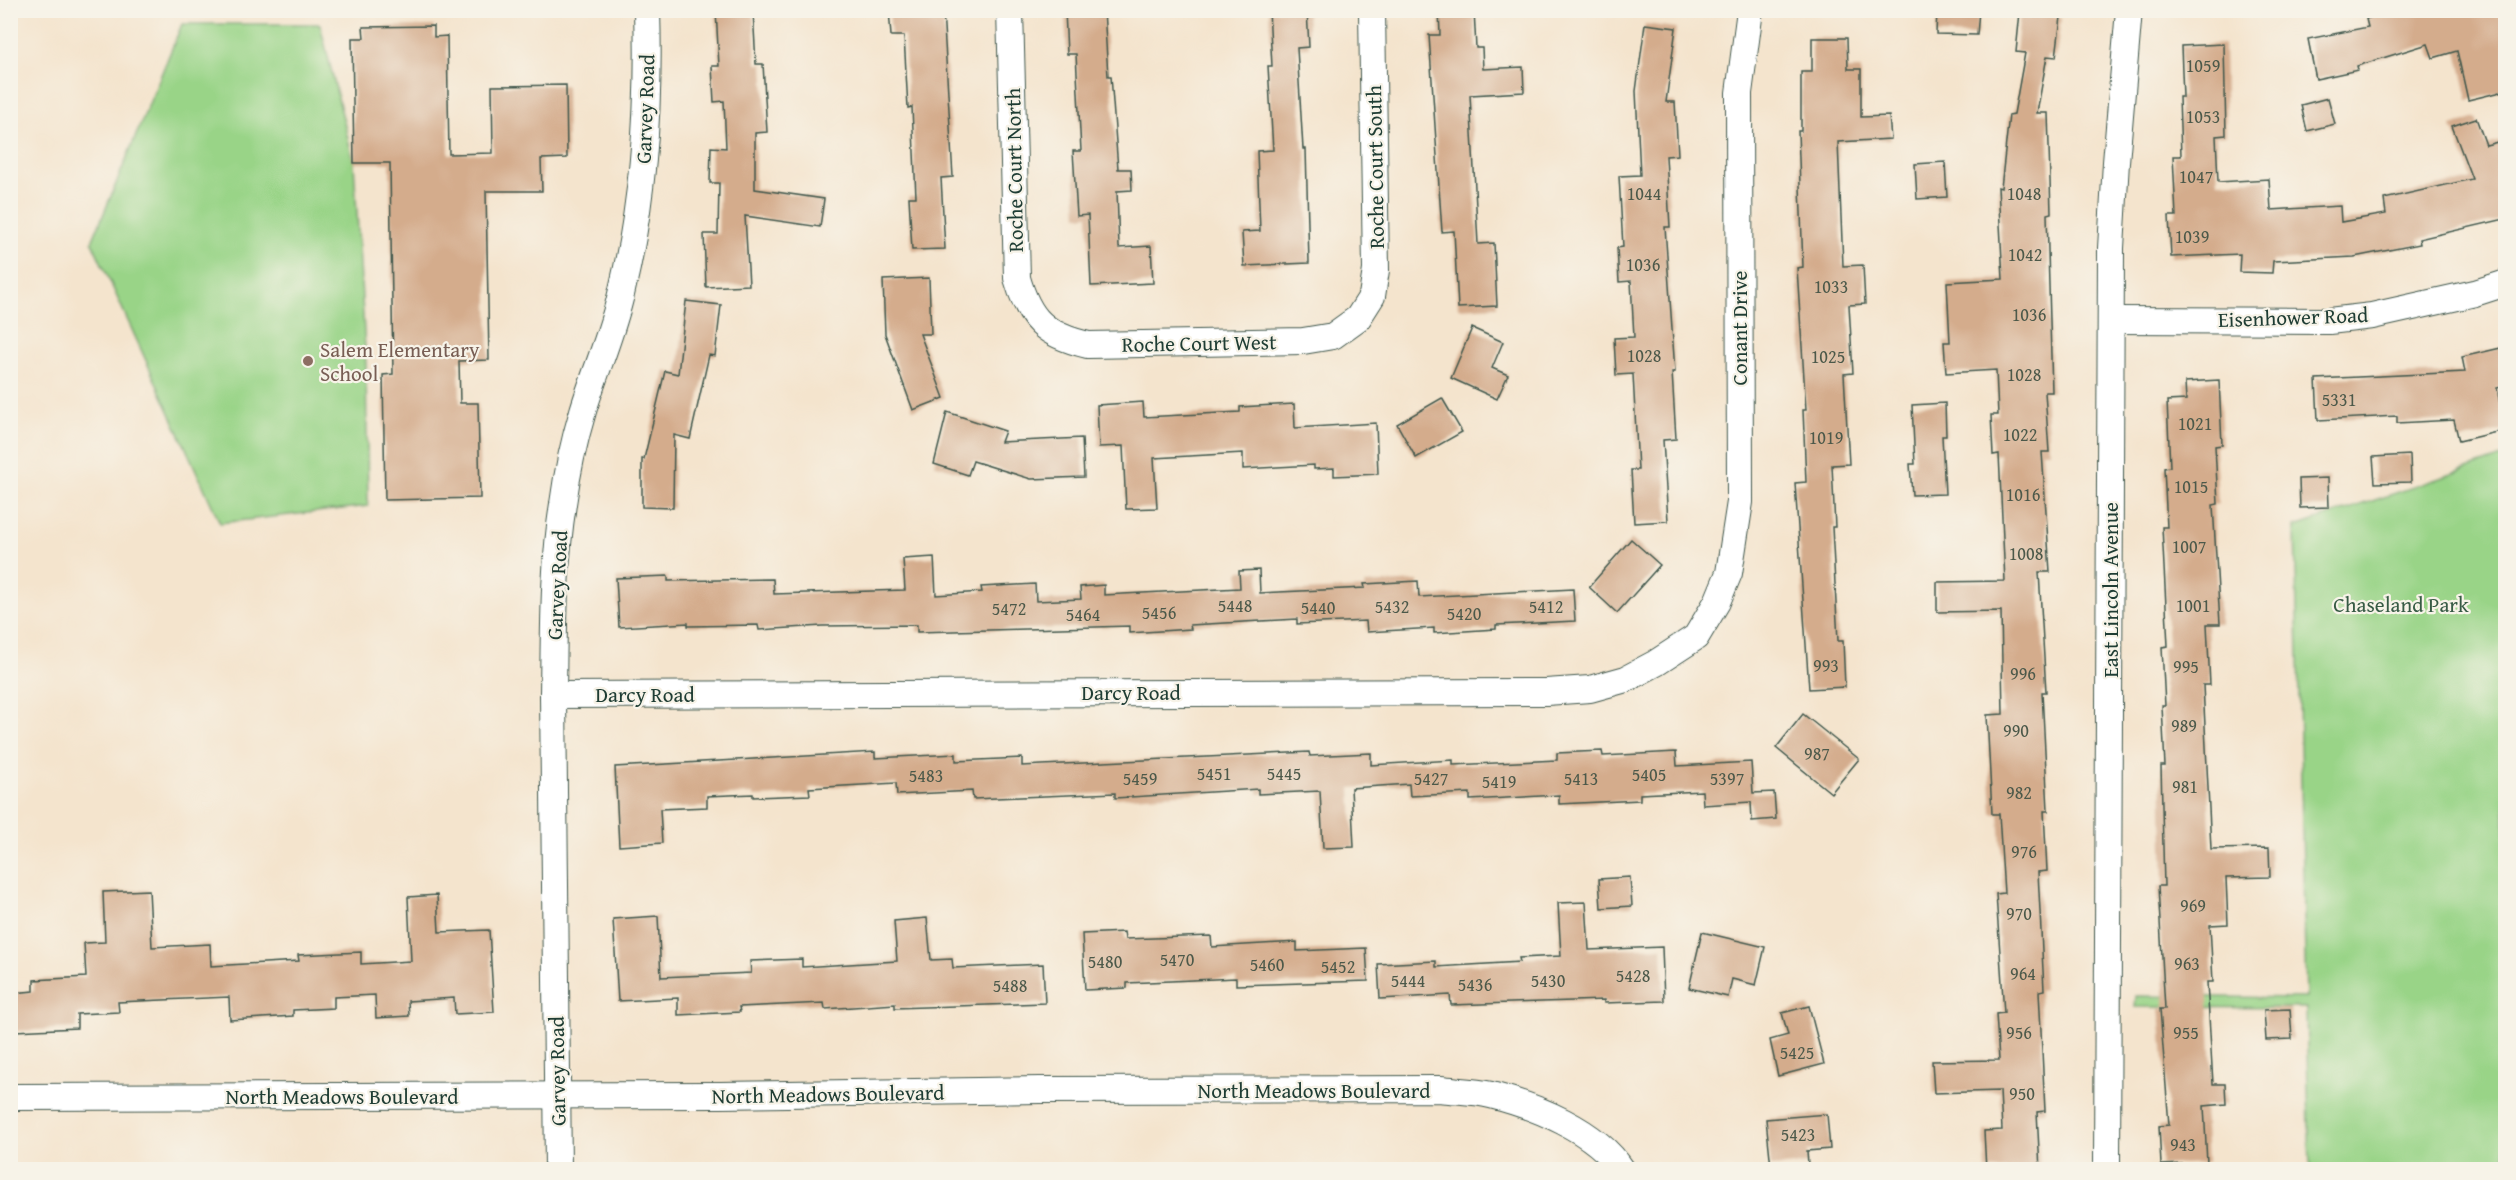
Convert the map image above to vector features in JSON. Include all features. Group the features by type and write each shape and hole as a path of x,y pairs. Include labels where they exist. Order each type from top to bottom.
{"street":[{"name":"Garvey Road","path":"558,1170 553,695 554,621 563,503 583,412 622,292 639,207 648,117 647,10"},
{"name":"Roche Court North","path":"1010,10 1017,278 1024,303 1040,322"},
{"name":"Roche Court South","path":"1358,318 1372,296 1376,270 1372,10"},
{"name":"Conant Drive","path":"1696,637 1729,573 1740,502 1739,93 1750,10"},
{"name":"East Lincoln Avenue","path":"2107,1170 2111,248 2114,184 2129,10"},
{"name":"Eisenhower Road","path":"2112,320 2329,321 2372,316 2475,293 2505,283"},
{"name":"Roche Court West","path":"1040,322 1061,339 1088,345 1208,344 1303,341 1333,336 1358,318"},
{"name":"Darcy Road","path":"553,695 1546,692 1590,689 1626,679 1696,637"},
{"name":"North Meadows Boulevard","path":"10,1097 720,1095 1040,1090 1440,1089 1488,1094 1535,1109 1580,1131 1617,1162 1622,1170"}],"green space":[{"path":"182,24 320,24 354,163 366,365 368,506 220,523 92,242"},
{"name":"Chaseland Park","path":"2505,456 2505,1169 2310,1169 2306,1008 2135,1007 2136,996 2306,998 2295,527"}],"building":[{"path":"716,10 753,10 756,64 763,64 767,132 755,133 755,189 824,199 820,227 745,216 749,285 706,287 704,234 718,234 719,183 710,183 711,147 726,148 724,101 714,102 712,66 719,66"},
{"path":"889,10 943,10 953,177 941,178 945,249 912,250 909,197 916,197 912,107 908,108 904,36 891,36"},
{"path":"1065,10 1104,10 1108,76 1111,76 1118,169 1131,169 1132,190 1117,191 1119,248 1151,246 1153,283 1091,286 1088,215 1077,216 1073,151 1081,151 1076,54 1067,54"},
{"path":"1269,10 1307,10 1309,47 1297,48 1303,149 1306,149 1309,263 1244,266 1242,232 1260,231 1257,151 1273,150 1268,66 1272,66"},
{"path":"1439,10 1474,10 1476,48 1482,48 1483,69 1523,67 1524,92 1470,95 1478,244 1494,243 1497,306 1458,308 1454,231 1442,232 1429,35 1440,35"},
{"path":"1937,10 1979,10 1977,35 1936,34"},
{"path":"2392,10 2505,10 2505,89 2468,100 2457,51 2433,58 2428,44 2357,66 2358,70 2316,79 2308,39 2368,27 2366,19"},
{"path":"2020,12 2061,17 2056,57 2047,56 2037,113 2048,113 2051,213 2047,214 2052,392 2045,392 2049,452 2042,452 2050,572 2039,572 2046,692 2042,692 2048,811 2044,811 2047,871 2038,872 2044,990 2039,991 2045,1111 2037,1112 2040,1170 1986,1170 1984,1131 2002,1130 2000,1091 1934,1093 1932,1061 1999,1060 1996,1014 2004,1013 1996,894 2004,893 1999,814 1992,814 1987,715 2003,714 2001,611 1937,612 1937,582 2005,581 1999,454 1993,455 1991,415 1998,415 1996,370 1946,373 1944,342 1950,342 1947,282 2003,279 1998,187 2001,188 2009,115 2014,114 2025,53 2016,52"},
{"path":"1645,24 1676,28 1666,102 1675,102 1678,155 1666,156 1670,227 1665,227 1675,372 1672,372 1676,439 1663,440 1668,521 1634,523 1631,470 1638,470 1633,374 1616,375 1614,338 1634,337 1631,281 1619,282 1617,248 1623,247 1619,176 1640,175 1636,91"},
{"name":"Salem Elementary School","path":"434,26 434,37 447,36 449,154 493,153 492,86 566,85 567,158 541,159 542,191 486,191 489,360 459,361 460,403 478,403 480,498 385,500 383,375 393,374 390,163 354,163 352,38 364,38 363,27"},
{"path":"1812,38 1847,38 1848,69 1861,69 1861,117 1889,116 1891,139 1838,142 1843,266 1863,265 1865,304 1849,305 1853,373 1844,374 1849,464 1832,465 1835,527 1832,527 1838,641 1843,641 1845,687 1809,689 1795,483 1806,482 1803,410 1806,410 1797,268 1803,267 1798,131 1801,131 1801,72 1812,72"},
{"path":"2224,44 2226,135 2216,136 2218,182 2269,179 2271,210 2340,206 2341,222 2386,214 2384,199 2472,179 2452,126 2476,118 2486,145 2505,140 2505,219 2419,239 2420,244 2354,257 2273,261 2272,273 2239,272 2240,254 2171,257 2169,216 2176,216 2173,156 2181,156 2179,97 2183,97 2181,46"},
{"path":"2328,98 2335,124 2307,131 2301,105"},
{"path":"1945,162 1947,197 1917,199 1915,164"},
{"path":"929,278 931,334 920,334 944,398 913,410 885,334 883,280"},
{"path":"686,301 721,305 715,356 709,355 690,439 674,435 673,508 642,507 642,459 644,459 665,371 678,374"},
{"path":"1472,328 1503,342 1492,368 1508,375 1497,399 1451,378"},
{"path":"2505,347 2505,386 2497,388 2505,430 2459,441 2454,420 2397,423 2397,416 2318,420 2316,379 2465,372 2462,357"},
{"path":"2219,380 2222,445 2215,446 2218,504 2213,505 2220,624 2207,624 2210,685 2203,685 2211,849 2269,848 2270,877 2226,878 2228,924 2210,925 2213,982 2207,982 2213,1084 2225,1084 2226,1104 2204,1106 2207,1163 2161,1165 2159,1126 2169,1125 2160,1009 2165,1009 2158,886 2164,886 2161,766 2165,766 2162,706 2165,706 2162,647 2168,646 2162,527 2167,527 2164,468 2170,467 2167,401 2186,400 2185,382"},
{"path":"1442,398 1462,432 1416,458 1397,424"},
{"path":"1143,402 1144,417 1240,412 1240,407 1294,404 1295,428 1376,423 1378,474 1334,476 1334,468 1314,469 1314,465 1243,469 1243,453 1154,458 1157,508 1126,509 1123,446 1099,447 1097,405"},
{"path":"1945,403 1946,436 1942,436 1945,494 1912,495 1910,464 1915,464 1912,405"},
{"path":"947,412 1005,431 1001,442 1082,438 1084,477 1031,479 973,461 968,475 934,464"},
{"path":"2410,455 2411,482 2375,483 2373,457"},
{"path":"2328,478 2329,507 2300,508 2299,479"},
{"path":"1631,539 1660,565 1617,613 1589,587"},
{"path":"934,557 936,595 982,592 981,587 1035,584 1036,601 1081,599 1080,587 1104,585 1104,595 1240,588 1239,571 1259,570 1260,593 1365,588 1364,584 1418,581 1419,597 1573,589 1575,621 1496,625 1496,629 1434,633 1434,628 1367,632 1366,621 1297,624 1297,619 1190,625 1191,629 1129,633 1129,626 917,632 917,625 822,626 759,630 758,625 688,626 688,623 619,627 616,578 668,576 668,581 773,579 774,594 905,590 903,559"},
{"path":"1803,714 1859,759 1831,793 1776,748"},
{"path":"1602,751 1603,756 1676,752 1677,766 1751,762 1753,793 1774,792 1776,819 1752,821 1751,802 1703,805 1702,791 1640,794 1640,800 1559,804 1559,795 1470,800 1470,793 1410,796 1409,784 1351,788 1354,847 1323,848 1320,791 1258,794 1258,789 1115,798 1115,793 973,799 972,791 897,795 896,783 809,788 810,795 707,796 707,807 660,809 662,843 619,846 615,767 875,752 875,758 956,754 956,761 1022,758 1022,766 1309,752 1310,756 1371,753 1371,765 1453,760 1453,765 1557,760 1557,753"},
{"path":"1630,877 1632,906 1601,908 1599,879"},
{"path":"149,890 152,947 210,944 211,966 299,961 298,955 361,952 361,964 411,961 408,897 437,895 439,932 489,930 494,1012 455,1014 454,998 408,1001 409,1016 376,1018 375,995 334,997 334,1008 293,1010 293,1016 230,1020 229,997 118,1002 119,1012 77,1014 77,1028 15,1031 13,993 34,991 34,980 86,977 84,943 105,942 103,892"},
{"path":"1586,902 1589,950 1662,947 1664,1001 1604,1003 1604,1000 1451,1005 1450,995 1380,999 1378,964 1436,961 1436,967 1520,962 1519,958 1561,956 1558,903"},
{"path":"658,916 661,977 751,973 750,961 802,959 802,967 897,961 894,921 927,918 931,960 952,959 953,968 1043,964 1045,1003 895,1008 895,1004 825,1009 824,1003 739,1007 740,1012 678,1015 678,998 618,1001 613,919"},
{"path":"1124,932 1125,939 1211,936 1212,947 1297,942 1297,951 1366,948 1368,981 1236,985 1236,978 1127,983 1127,988 1085,990 1082,934"},
{"path":"1702,932 1765,947 1756,985 1732,979 1728,997 1689,988"},
{"path":"1809,1006 1824,1064 1778,1076 1770,1040 1788,1035 1782,1013"},
{"path":"2290,1009 2292,1039 2266,1040 2264,1010"},
{"path":"1827,1114 1830,1149 1807,1151 1808,1164 1771,1167 1766,1119"}],"place":[{"name":"Salem Elementary School","path":"308,361"}]}
